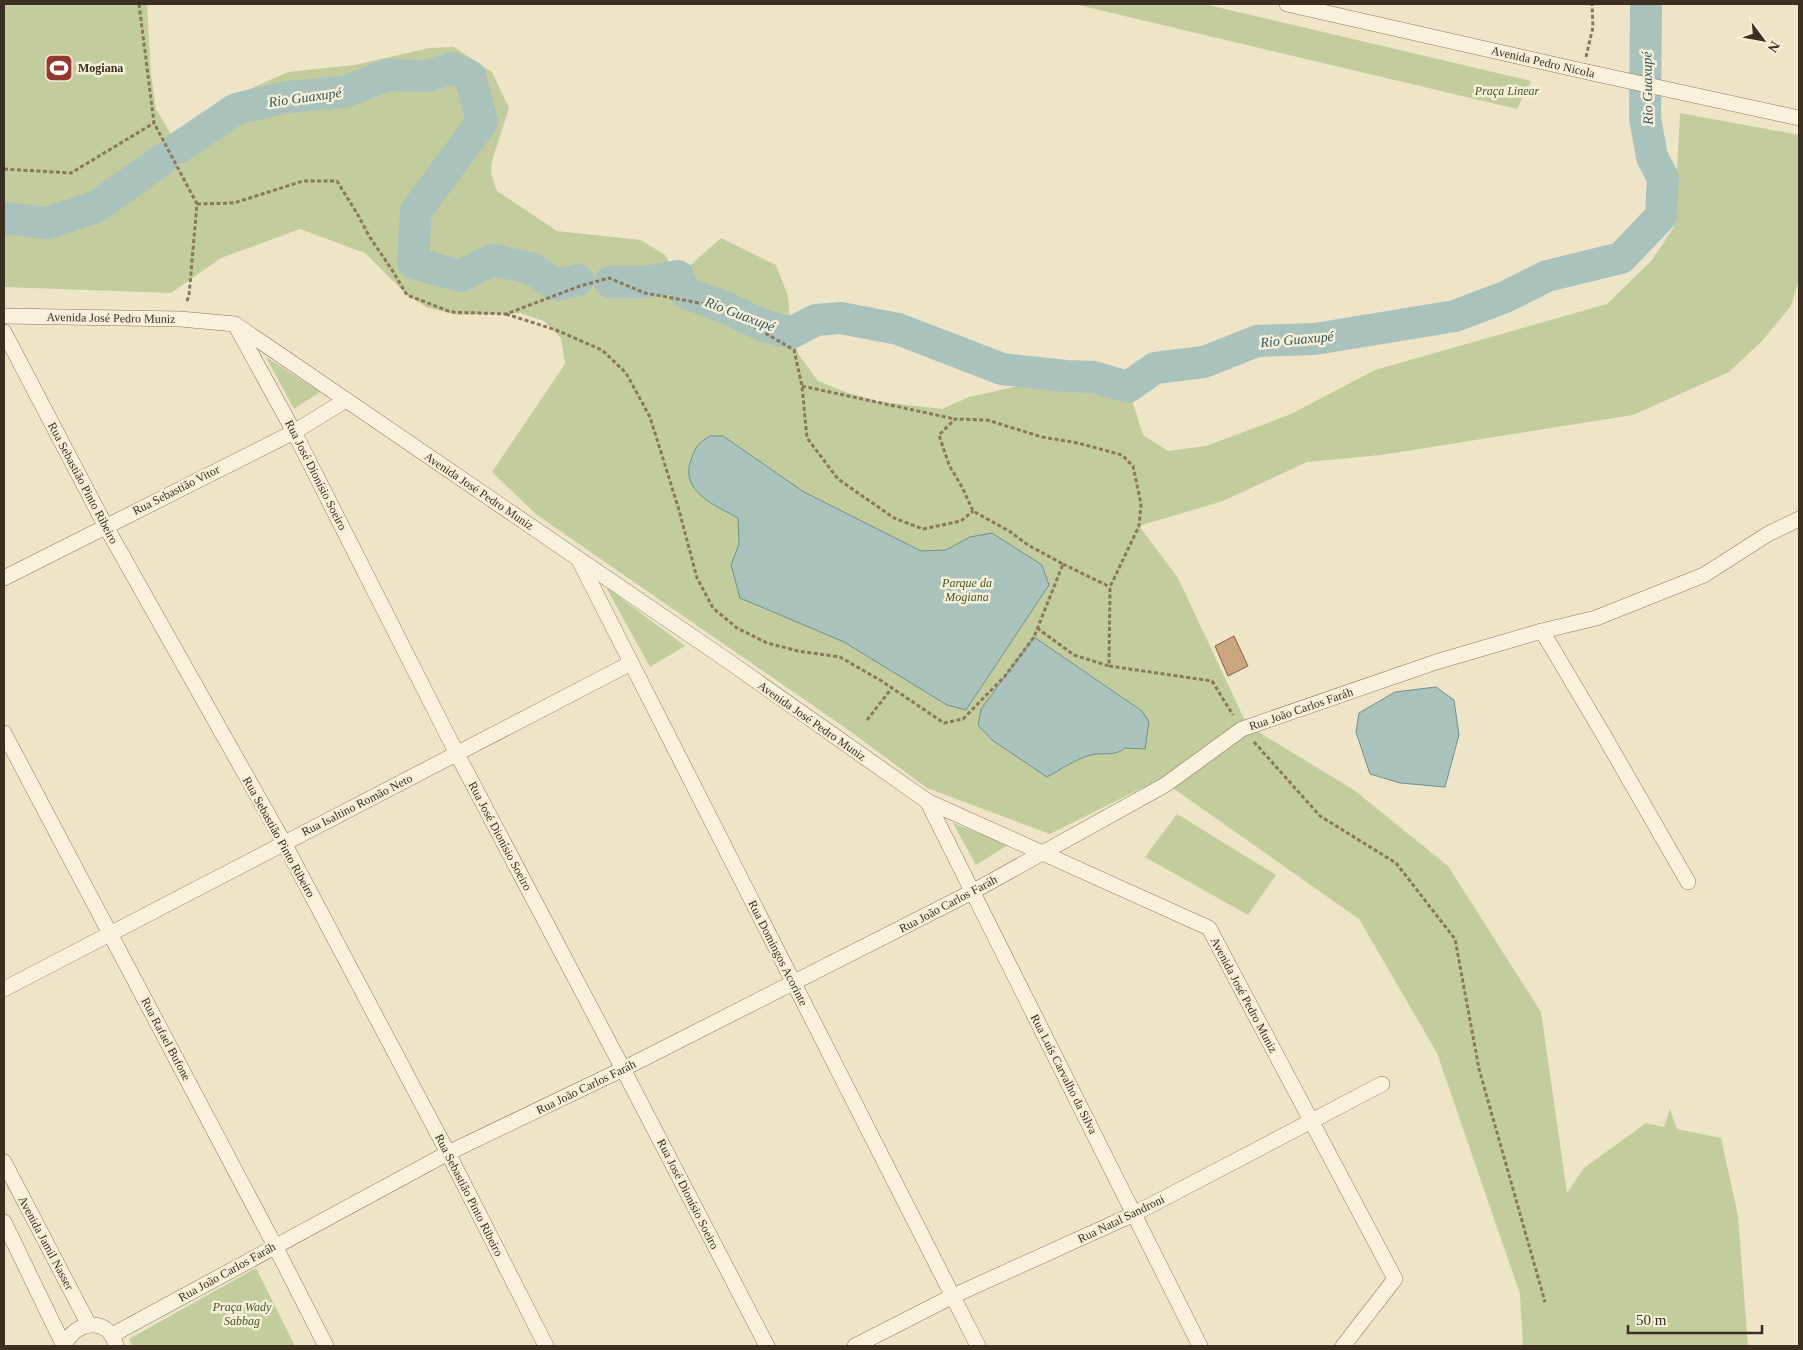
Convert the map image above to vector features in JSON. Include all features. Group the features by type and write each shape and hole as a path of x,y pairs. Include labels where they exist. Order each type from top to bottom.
{"street":[{"name":"Avenida Pedro Nicola","path":"1286,4 1799,118"},
{"name":"Avenida José Pedro Muniz","path":"4,316 180,319 235,324 927,801 1209,928 1395,1279 1343,1346"},
{"name":"Rua José Dionísio Soeiro","path":"235,324 294,432 457,754 767,1346"},
{"name":"Rua Sebastião Pinto Ribeiro","path":"4,332 105,526 284,843 448,1153 546,1346"},
{"name":"Rua Sebastião Vitor","path":"4,578 294,432 346,400"},
{"name":"Rua João Carlos Faráh","path":"114,1341 275,1246 448,1153 623,1069 972,892 1165,785 1242,729 1436,662 1542,631 1596,618 1704,575 1768,534 1799,519"},
{"name":"Rua Domingos Acorinte","path":"578,559 978,1346"},
{"path":"1542,631 1688,882"},
{"name":"Rua Isaltino Romão Neto","path":"4,989 631,663"},
{"name":"Rua Rafael Bufone","path":"4,733 326,1346"},
{"name":"Rua Luís Carvalho da Silva","path":"927,801 1200,1346"},
{"name":"Rua Natal Sandroni","path":"856,1346 953,1296 1134,1214 1382,1084"},
{"name":"Avenida Jamil Nasser","path":"4,1162 89,1325"},
{"path":"4,1222 64,1346"},
{"path":"64,1346 73,1331 89,1325 106,1329 114,1341"}],"path":[{"path":"140,4 154,124 197,204 189,296 180,319"},
{"path":"1583,71 1592,27 1592,4"},
{"path":"4,169 71,173 154,124"},
{"path":"197,204 234,203 303,182 336,181 407,296 451,312 506,314 556,330 602,350 626,373 650,417 679,510 697,578 713,608 737,628 766,643 798,651 840,657 892,688 944,723 963,719 1005,676 1034,637 1063,564"},
{"path":"506,314 580,286 609,278 645,293 721,307 794,350 802,386 807,438 838,479 894,518 923,529 961,521 973,511"},
{"path":"802,386 955,419 987,420 1042,437 1078,443 1122,455 1133,466 1140,504 1139,526 1110,587 1109,666"},
{"path":"955,419 939,435 948,465 962,487 973,511 1009,531 1028,545 1110,587"},
{"path":"1037,628 1074,655 1109,666 1212,681 1242,729 1320,816 1396,863 1454,939 1479,1070 1545,1302"},
{"path":"866,720 892,688"}],"green space":[{"name":"Parque da Mogiana","path":"4,4 147,4 151,74 156,109 172,136 225,100 288,72 354,65 429,48 454,47 492,72 509,108 492,161 491,174 497,191 557,231 641,240 665,255 678,276 721,238 776,265 788,296 791,333 799,355 818,381 848,393 882,402 942,409 969,397 1023,385 1078,387 1106,391 1128,387 1143,435 1168,451 1206,446 1291,414 1375,370 1607,304 1652,260 1674,227 1680,113 1799,135 1799,279 1791,306 1762,341 1729,372 1633,415 1381,455 1307,462 1223,501 1139,526 1178,578 1247,725 1354,790 1448,866 1541,1012 1567,1193 1584,1168 1646,1123 1664,1127 1670,1109 1677,1129 1721,1138 1738,1216 1748,1346 1523,1346 1520,1294 1437,1053 1359,919 1160,779 1050,834 927,788 847,729 537,515 492,472 565,364 561,338 544,321 520,313 458,315 428,308 407,295 365,253 300,229 221,258 171,293 4,287"},
{"name":"Praça Linear","path":"1074,4 1204,4 1531,81 1517,109"},
{"path":"266,357 320,392 294,409"},
{"path":"606,587 685,646 650,667"},
{"path":"1177,814 1276,875 1248,915 1145,857"},
{"path":"953,823 1008,845 976,865"},
{"name":"Praça Wady Sabbag","path":"256,1268 295,1346 132,1346 129,1339"}],"water":[{"path":"710,436 723,436 804,492 921,551 946,550 970,537 992,533 1042,565 1049,585 966,710 947,705 844,642 740,598 731,565 739,544 738,518 710,503 695,489 690,480 689,471 694,451 700,443"},
{"path":"1034,637 1142,711 1149,722 1145,749 1125,748 1113,753 1090,755 1073,762 1047,777 992,740 978,725 981,709"},
{"path":"1436,687 1454,700 1459,735 1445,787 1400,783 1370,774 1356,732 1359,713 1395,692"}],"building":[{"path":"1234,636 1248,666 1228,676 1215,646"}],"waterway":[{"name":"Rio Guaxupé","path":"610,282 646,282 678,276 686,293 722,306 762,325 791,333 816,320 841,318 898,329 1002,369 1094,377 1128,387 1155,368 1204,362 1257,341 1315,339 1455,316 1505,297 1547,276 1621,258 1661,216 1663,178 1652,157 1645,118 1646,4"},
{"name":"Rio Guaxupé","path":"178,148 236,109 287,97 344,92 388,75 428,76 452,68 470,76 482,122 416,211 413,263 461,276 492,260 531,268 555,285 578,280"},
{"name":"Rio Guaxupé","path":"4,218 47,223 96,207 163,159"}],"place":[{"name":"Mogiana","path":"59,68"}]}
